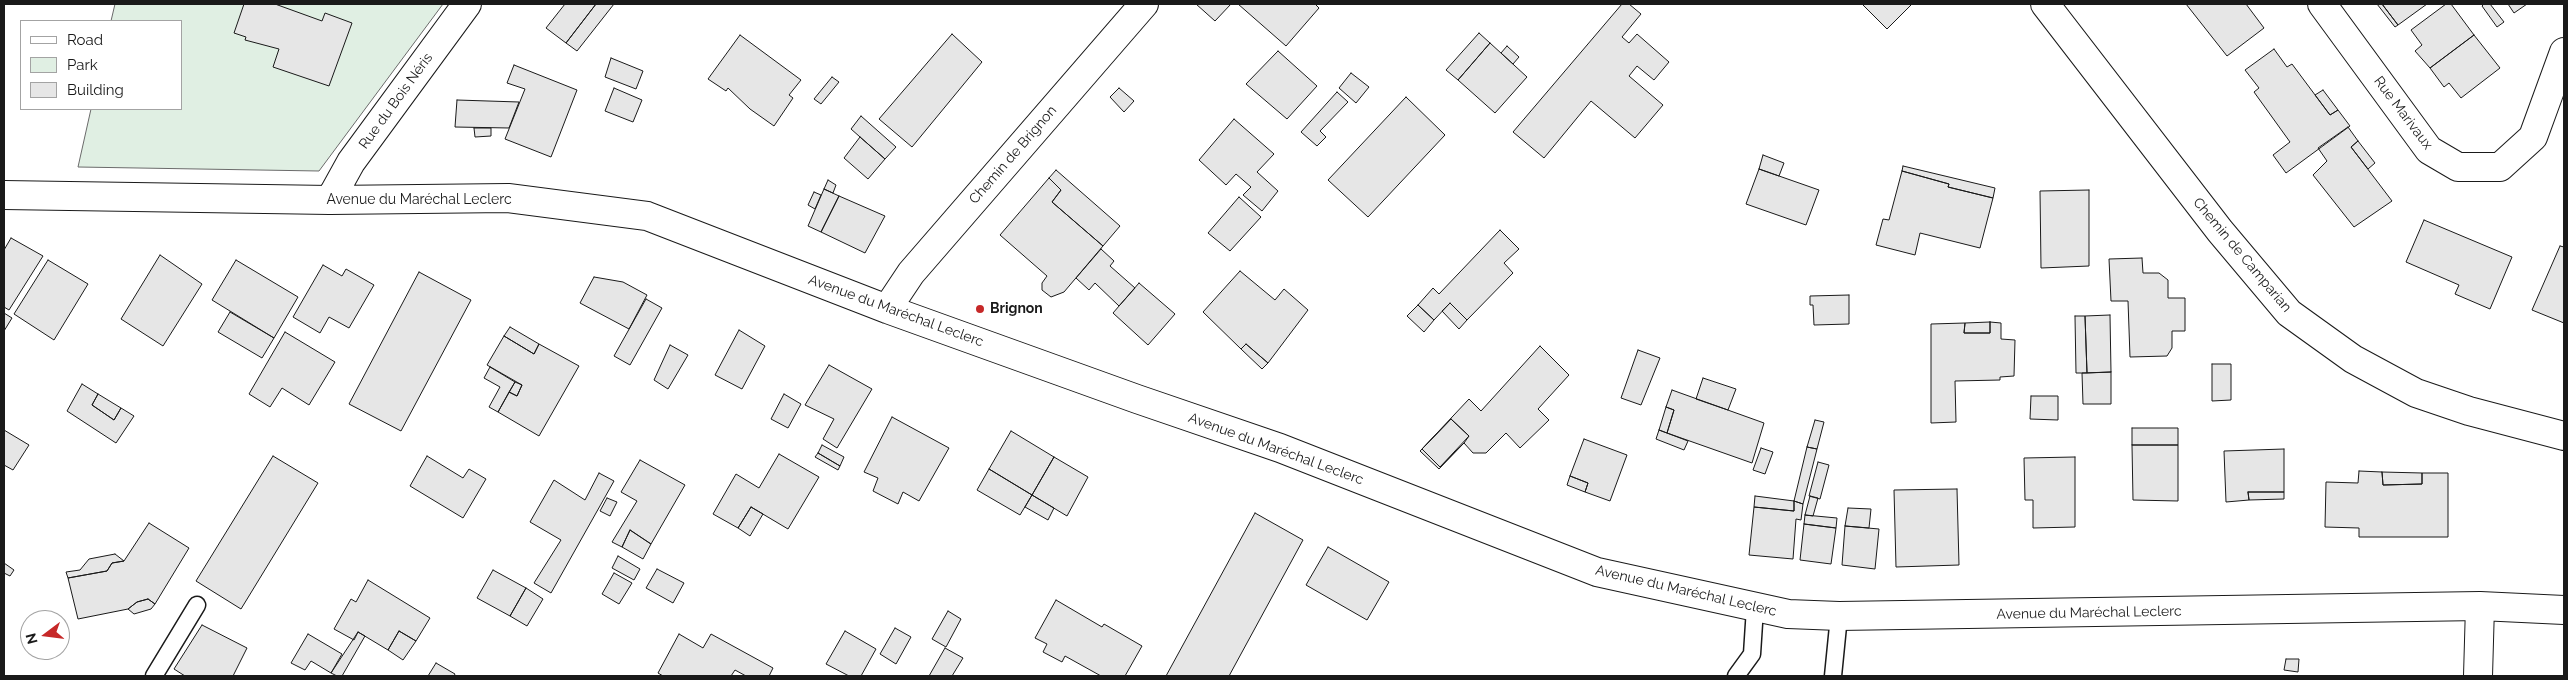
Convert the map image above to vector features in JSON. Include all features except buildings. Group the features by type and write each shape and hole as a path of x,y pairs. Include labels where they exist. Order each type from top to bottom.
{"street":[{"name":"Rue du Bois Néris","path":"330,200 351,162 467,4"},
{"name":"Chemin de Brignon","path":"887,309 911,273 1144,4"},
{"name":"Chemin de Camparian","path":"2045,4 2214,224 2289,313 2353,359 2416,392 2469,411 2564,436"},
{"name":"Rue Marivaux","path":"2322,4 2429,150 2458,167 2500,167 2533,137 2564,52"},
{"name":"Avenue du Maréchal Leclerc","path":"4,194 330,200 508,198 647,216 887,309 1136,399 1280,448 1597,572 1788,614 1839,616 2480,606 2564,610"},
{"path":"2478,676 2480,606"}],"lane":[{"path":"154,676 197,605"},
{"path":"1736,676 1752,654 1755,608"},
{"path":"1833,676 1839,616"}],"green space":[{"path":"115,4 443,4 319,171 78,167 91,110 182,110 182,20 111,20"}],"place":[{"name":"Brignon","path":"980,309"}]}
